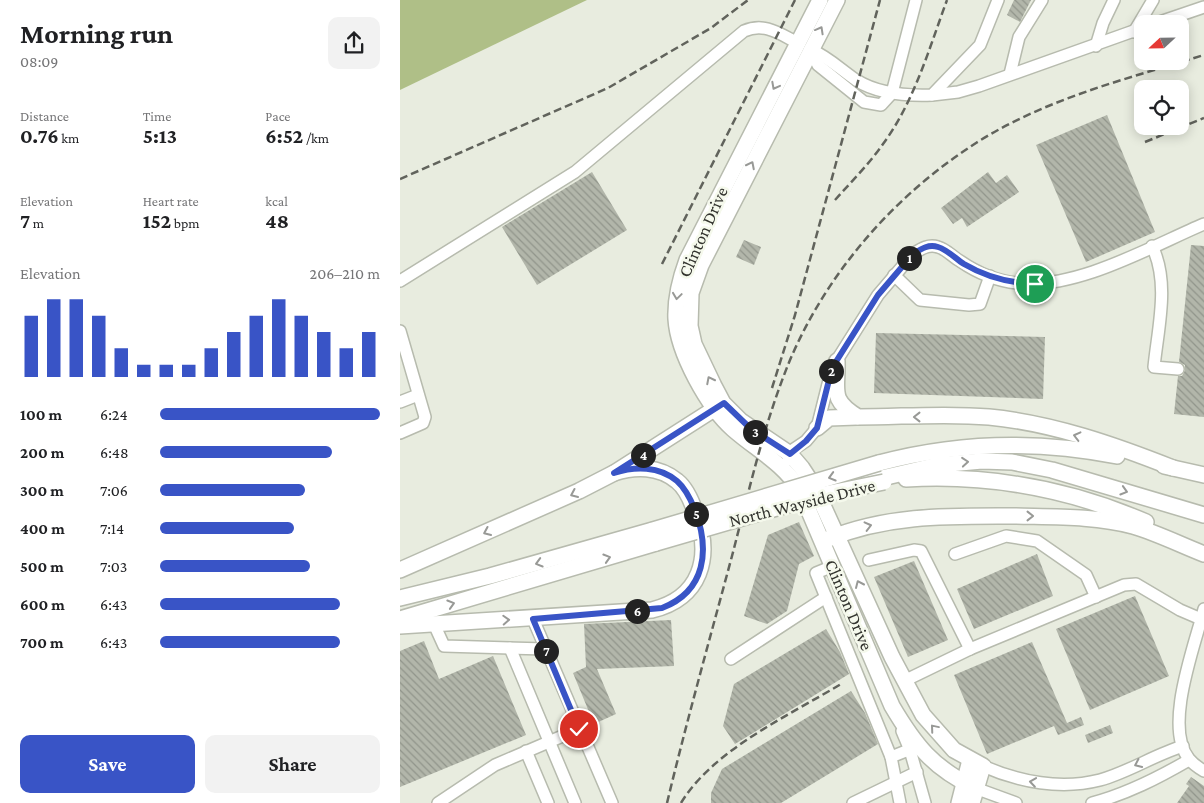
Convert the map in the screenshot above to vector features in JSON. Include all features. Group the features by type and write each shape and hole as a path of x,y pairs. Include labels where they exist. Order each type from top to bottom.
{"main road":[{"name":"Clinton Drive","path":"820,0 804,46 693,285 689,315 694,344 719,406 735,431 785,469 800,490 892,706 914,748 941,768 969,785"},
{"name":"Clinton Drive","path":"804,46 836,0"},
{"path":"837,361 835,388 838,400 845,409 858,417"},
{"name":"Clinton Drive","path":"719,406 790,454 815,488 904,681 923,715 954,750 976,763"},
{"path":"400,570 579,491 614,473 719,406"},
{"path":"817,428 829,418 978,417 1001,419 1109,444 1173,468"},
{"name":"North Wayside Drive","path":"400,598 825,494 882,474 937,450 1014,445 1058,446 1098,452 1199,474"},
{"path":"882,474 954,463 982,461 1012,462 1052,470 1204,515"},
{"path":"400,626 652,610 679,599 694,582 703,560 703,543 698,519 684,489 677,481 660,471 635,468 614,473"},
{"name":"North Wayside Drive","path":"400,620 655,536 882,474 960,478 1043,488 1113,508 1167,536"},
{"path":"822,542 886,522 933,516 1088,519 1134,526 1167,536 1204,554"},
{"path":"833,566 848,559"},
{"path":"885,689 904,681"},
{"path":"959,803 969,785 976,763"},
{"path":"969,785 972,803"}],"street":[{"path":"804,46 818,65 864,102 881,105 892,94 916,0"},
{"path":"932,95 980,45 998,0"},
{"path":"1010,74 1019,37 1042,0"},
{"path":"1096,46 1114,0"},
{"path":"1146,15 1153,0"},
{"path":"1180,15 1204,7"},
{"path":"400,281 575,172 744,32 757,27 768,28 826,56 858,81 892,94 910,96 958,92 1134,32"},
{"path":"785,469 790,454 806,441 817,428 827,378 870,306 894,275 913,254 922,248 932,246 941,248 966,265 990,276 1016,283 1044,284 1066,281 1084,275 1202,226"},
{"path":"1152,246 1160,266 1162,288 1154,366 1178,369"},
{"path":"894,275 920,300 969,305 980,304 990,276"},
{"path":"400,331 424,420 420,425 400,433"},
{"path":"400,402 418,395"},
{"path":"955,554 1006,536 1037,541 1086,576 1096,597"},
{"path":"869,560 914,550 921,551 970,649"},
{"path":"833,566 816,573 891,757 900,803"},
{"path":"904,681 970,649 1124,585 1136,584 1180,610 1203,614 1180,705 1179,733 1189,760 1204,771"},
{"path":"731,659 826,598"},
{"path":"533,619 612,803"},
{"path":"434,624 444,646 545,649"},
{"path":"510,648 575,803"},
{"path":"438,803 495,765 579,729"},
{"path":"976,763 1020,780 1048,784 1081,782 1100,780 1159,754 1183,746"},
{"path":"891,757 914,748 916,772 925,803"},
{"path":"526,751 548,803"},
{"path":"1102,803 1155,779 1189,760"},
{"path":"853,803 916,772"},
{"path":"969,785 1016,803"},
{"path":"1092,803 1116,797"}],"green space":[{"path":"400,0 587,0 400,90"}],"building":[{"path":"1014,0 1031,0 1020,22 1007,15"},
{"path":"1107,115 1155,232 1086,262 1036,145"},
{"path":"592,172 627,230 537,285 502,227"},
{"path":"988,172 996,183 1007,175 1019,192 967,227 962,218 953,224 941,208"},
{"path":"744,240 761,247 754,265 736,257"},
{"path":"1191,245 1204,246 1204,417 1174,414 1178,376 1182,376 1185,370 1185,365 1179,362"},
{"path":"876,333 1045,337 1043,399 874,393"},
{"path":"799,522 814,556 799,564 787,611 767,624 744,616 768,535"},
{"path":"1037,554 1053,596 974,629 957,589"},
{"path":"914,561 948,640 908,657 874,577"},
{"path":"1135,596 1169,676 1090,710 1056,629"},
{"path":"671,620 674,666 597,669 616,714 594,724 573,673 586,667 584,624"},
{"path":"826,629 840,652 849,674 735,744 723,726 734,684"},
{"path":"424,641 439,679 493,656 526,735 400,787 400,651"},
{"path":"1032,642 1067,723 1081,717 1084,725 1058,735 1054,726 987,754 954,675"},
{"path":"851,691 865,713 878,744 781,803 711,803 711,793 722,769"},
{"path":"1110,725 1113,733 1088,743 1085,735"},
{"path":"1191,777 1204,786 1204,803 1177,803 1189,786 1186,784"}],"railway":[{"path":"400,179 608,88 711,28 748,0"},
{"path":"662,264 795,0"},
{"path":"772,388 795,315 880,0"},
{"path":"835,200 878,151 904,111 920,75 947,0"},
{"path":"667,803 772,408 790,360 806,327 844,266 867,238 918,186 976,143 1002,128 1058,102 1204,55"},
{"path":"1145,142 1204,118"},
{"path":"681,803 695,784 732,750 841,684"}],"route":[{"path":"579,729 533,619 662,608 679,599 688,591 700,572 703,560 700,526 692,504 677,481 660,471 648,469 625,469 614,473 724,403 732,413 751,429 790,454 806,441 817,428 827,378 870,306 913,254 922,248 937,246 962,263 987,275 1016,283 1035,284"}]}
